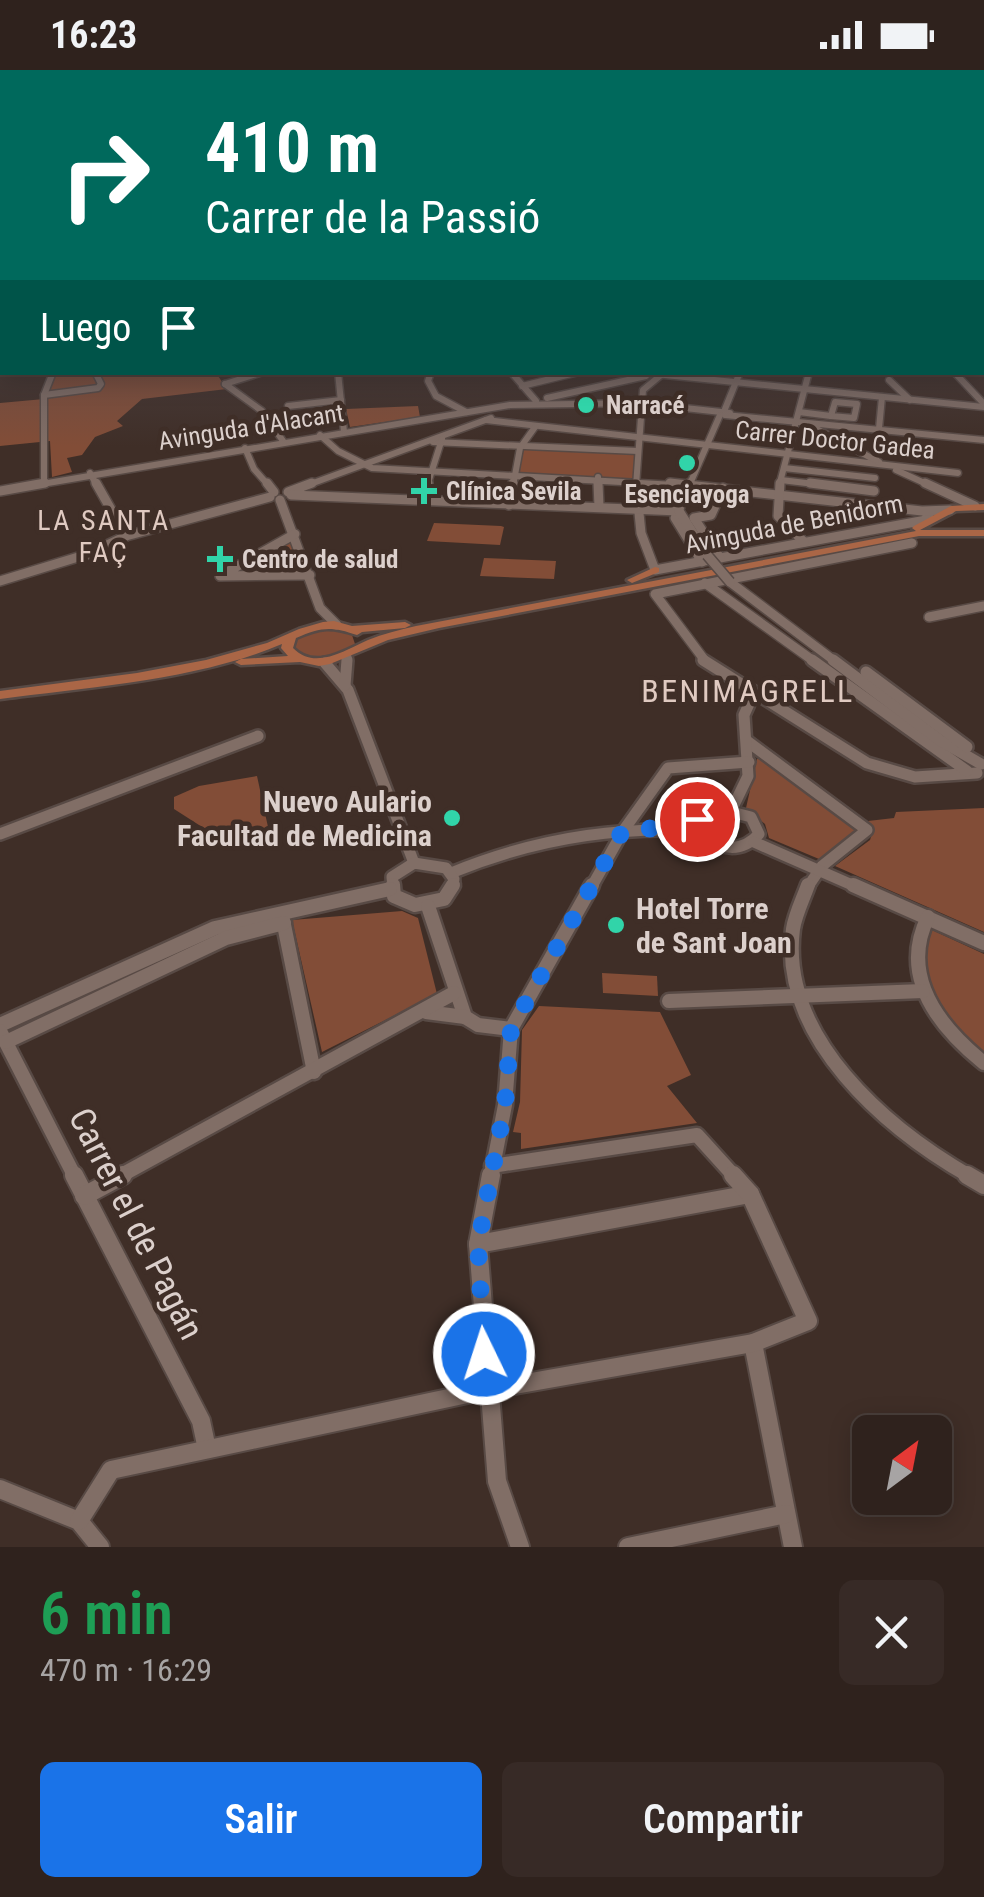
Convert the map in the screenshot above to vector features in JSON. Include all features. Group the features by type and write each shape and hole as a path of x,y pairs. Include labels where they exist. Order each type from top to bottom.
{"main road":[{"path":"351,629 405,625 905,532 950,511 980,507"},
{"path":"950,511 954,524 978,532"},
{"path":"0,698 232,662 325,662 411,630 918,533 978,532"},
{"path":"578,593 656,570"},
{"path":"0,698 199,663 290,638 314,626 351,629 359,635 360,646"},
{"path":"290,638 287,648 300,659"}],"street":[{"path":"44,480 44,396 52,375"},
{"path":"44,396 98,388 101,384 96,375"},
{"path":"254,375 225,384 262,412 283,441"},
{"path":"338,375 344,432"},
{"path":"431,375 433,393 468,412"},
{"path":"513,375 527,401"},
{"path":"522,386 567,375"},
{"path":"0,580 88,554 126,536 281,495 424,442 442,439 527,401 652,375"},
{"path":"656,375 643,390 640,403 634,479 638,510 656,570"},
{"path":"667,375 847,398 984,405"},
{"path":"739,375 675,518 703,560 980,770"},
{"path":"804,542 778,516 777,495 808,375"},
{"path":"957,375 984,405"},
{"path":"889,380 910,400"},
{"path":"874,506 882,397"},
{"path":"527,401 640,403 722,412 854,418 856,404 847,398"},
{"path":"832,416 835,402 847,398"},
{"path":"288,406 340,400"},
{"name":"Avinguda d'Alacant","path":"0,491 44,480 527,401"},
{"path":"568,404 572,432"},
{"name":"Carrer Doctor Gadea","path":"468,412 487,419 572,432 958,473"},
{"path":"798,416 984,440"},
{"path":"798,416 879,463 947,497 980,507"},
{"path":"509,504 520,448 535,427"},
{"path":"320,436 361,464 634,479 922,511 950,511 947,497"},
{"path":"442,439 520,448 638,452"},
{"path":"422,501 442,439"},
{"path":"245,448 254,469 281,495 320,608 338,625"},
{"path":"784,468 876,478"},
{"path":"90,473 126,536"},
{"path":"598,478 600,508"},
{"path":"780,480 874,491"},
{"path":"720,558 694,515 711,515 722,488"},
{"path":"281,495 679,510"},
{"name":"Avinguda de Benidorm","path":"656,570 929,518 922,511"},
{"path":"295,534 220,576 310,575"},
{"name":"Avinguda de Benidorm","path":"753,695 694,652 655,594 912,543"},
{"path":"705,583 961,769 980,770"},
{"path":"929,617 980,607 984,624"},
{"path":"314,626 320,608"},
{"path":"345,685 347,657"},
{"path":"325,662 345,685 414,863"},
{"path":"866,672 967,748"},
{"path":"876,693 888,689"},
{"path":"736,808 749,762 744,715 753,695 867,763 915,777 980,770"},
{"path":"0,834 258,736"},
{"path":"746,741 867,830 819,869 800,902 792,928 800,997 828,1053 873,1106 922,1147 984,1185"},
{"path":"520,1547 497,1482 486,1390 478,1244 505,1105 511,1029 623,830 668,768 749,762"},
{"path":"697,825 708,810 736,808 756,822 759,842"},
{"path":"451,872 557,840 697,825 724,848 759,842 984,943"},
{"path":"414,863 438,864 451,872 454,887 451,894 428,906 400,901 390,890 397,871 414,863"},
{"path":"2,1032 282,917 390,890"},
{"path":"428,906 454,993 466,1018"},
{"path":"282,917 314,1072"},
{"path":"928,917 916,941 923,991 942,1023 984,1063"},
{"path":"669,1001 923,991"},
{"path":"84,1196 454,993"},
{"path":"421,1013 511,1029"},
{"name":"Carrer el de Pagán","path":"2,1032 202,1421 207,1448"},
{"path":"79,1521 110,1470 486,1390 753,1343 808,1321 750,1194 697,1136 492,1166"},
{"path":"478,1244 750,1194"},
{"path":"753,1343 793,1547"},
{"path":"0,1489 79,1521 100,1547"},
{"path":"628,1547 786,1514"}],"shaded area":[{"path":"52,375 217,375 227,389 142,399 117,421 123,426 95,437 82,455 67,458 72,472 52,477 50,441 0,446 0,403 44,399"},
{"path":"418,406 420,417 350,427 346,409"},
{"path":"520,448 638,451 634,479 515,474"},
{"path":"434,523 504,527 500,545 427,541"},
{"path":"292,541 300,573 237,570"},
{"path":"484,558 556,561 554,579 480,576"},
{"path":"323,627 351,632 356,647 316,658 293,648 297,637"},
{"path":"757,759 763,759 860,830 819,859 769,838 765,824 746,808"},
{"path":"257,776 268,827 224,841 174,809 174,797 199,786"},
{"path":"984,808 984,932 835,866 870,840 874,828 868,821 894,818 896,812"},
{"path":"402,911 418,918 437,994 322,1052 292,920"},
{"path":"932,930 984,954 984,1052 947,1013 929,982 926,948"},
{"path":"602,973 657,976 658,996 603,993"},
{"path":"539,1006 660,1012 691,1075 667,1086 697,1123 521,1149 521,1133 513,1132 520,1102 522,1030"}],"place":[{"name":"Narracé","path":"586,405"},
{"name":"Esenciayoga","path":"687,463"},
{"name":"Clínica Sevila","path":"424,491"},
{"name":"Centro de salud","path":"220,559"},
{"name":"Nuevo Aulario Facultad de Medicina","path":"452,818"},
{"name":"Hotel Torre de Sant Joan","path":"616,925"}],"district":[{"name":"LA SANTA FAÇ","path":"104,536"},
{"name":"BENIMAGRELL","path":"748,691"}],"route":[{"path":"484,1354 478,1244 485,1192 505,1105 511,1029 623,830 662,828 697,819"}]}
